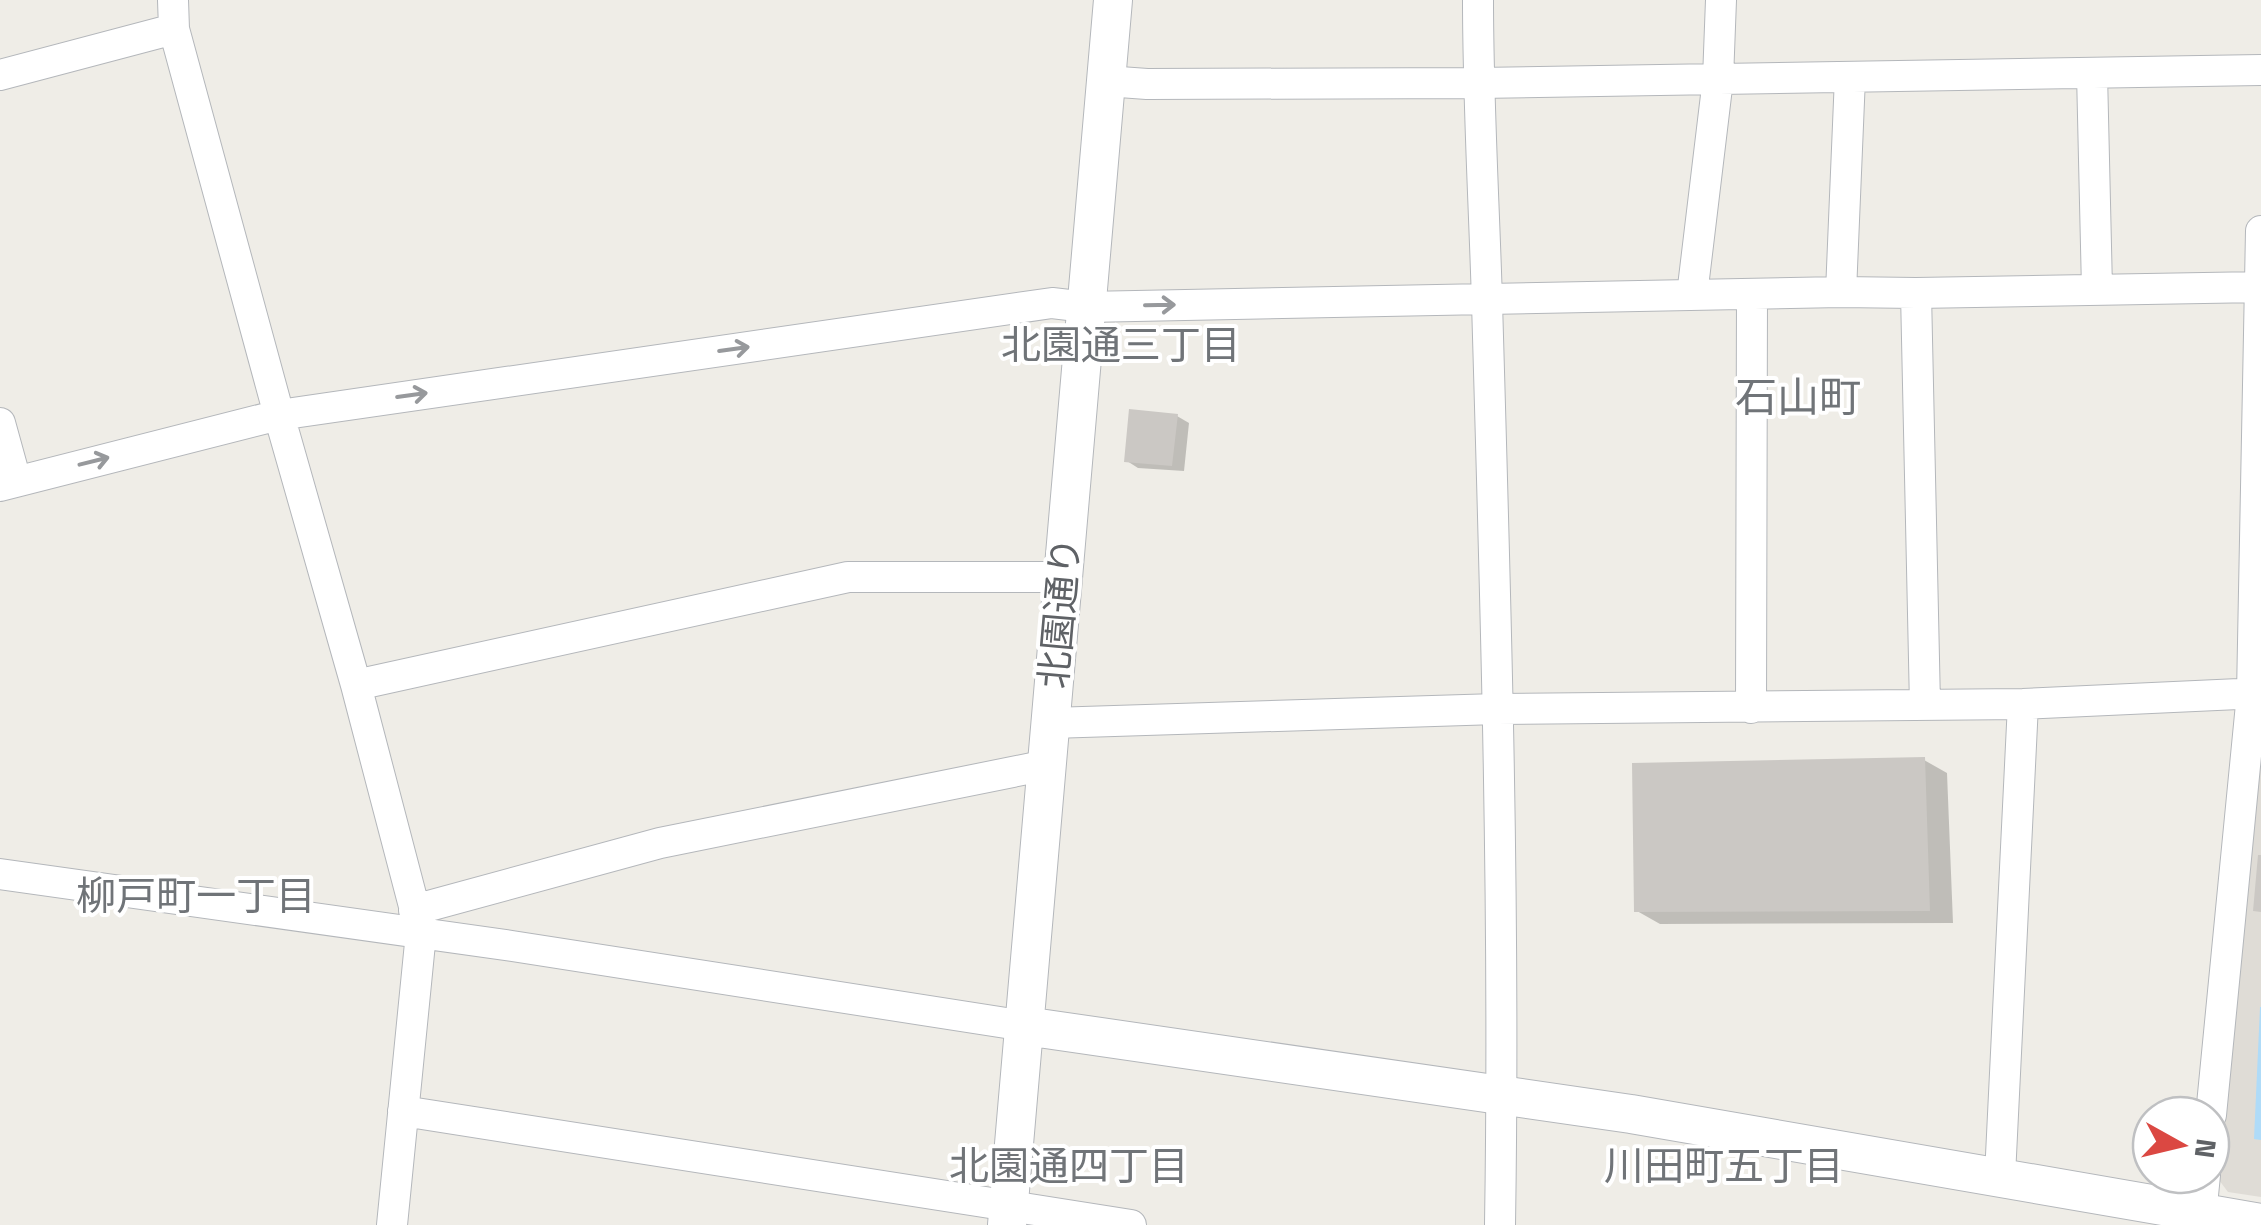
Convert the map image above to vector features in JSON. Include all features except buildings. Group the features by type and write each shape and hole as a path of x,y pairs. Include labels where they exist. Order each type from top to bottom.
{"street":[{"name":"北園通り","path":"1008,1216 1113,0"},
{"path":"1478,0 1497,709 1500,1225"},
{"path":"1692,296 1718,79 1721,0"},
{"path":"0,75 173,14 418,921 392,1225"},
{"path":"1106,82 1478,83 2261,70"},
{"path":"2092,73 2097,289"},
{"path":"1841,292 1850,77"},
{"path":"2212,1095 2256,694 2261,230"},
{"path":"0,423 8,484 279,414 1052,303 1086,307 2260,288"},
{"path":"1916,293 1926,705"},
{"path":"1751,708 1752,294"},
{"path":"356,685 848,578 1063,577"},
{"path":"1051,723 1497,709 2023,704 2256,694"},
{"path":"2000,1176 2023,704"},
{"path":"418,921 660,843 1047,766"},
{"path":"0,874 418,921 1025,1026 1631,1114 2000,1176 2200,1219 2261,1223"},
{"path":"403,1111 1008,1216 1131,1225"}],"shaded area":[{"path":"2261,735 2261,1197 2231,1192 2231,1095 2227,1095"}],"water":[{"path":"2261,1007 2261,1140 2254,1139"}],"district":[{"name":"北園通三丁目","path":"1121,345"},
{"name":"石山町","path":"1798,397"},
{"name":"柳戸町一丁目","path":"196,896"},
{"name":"北園通四丁目","path":"1069,1166"},
{"name":"川田町五丁目","path":"1724,1166"}]}
